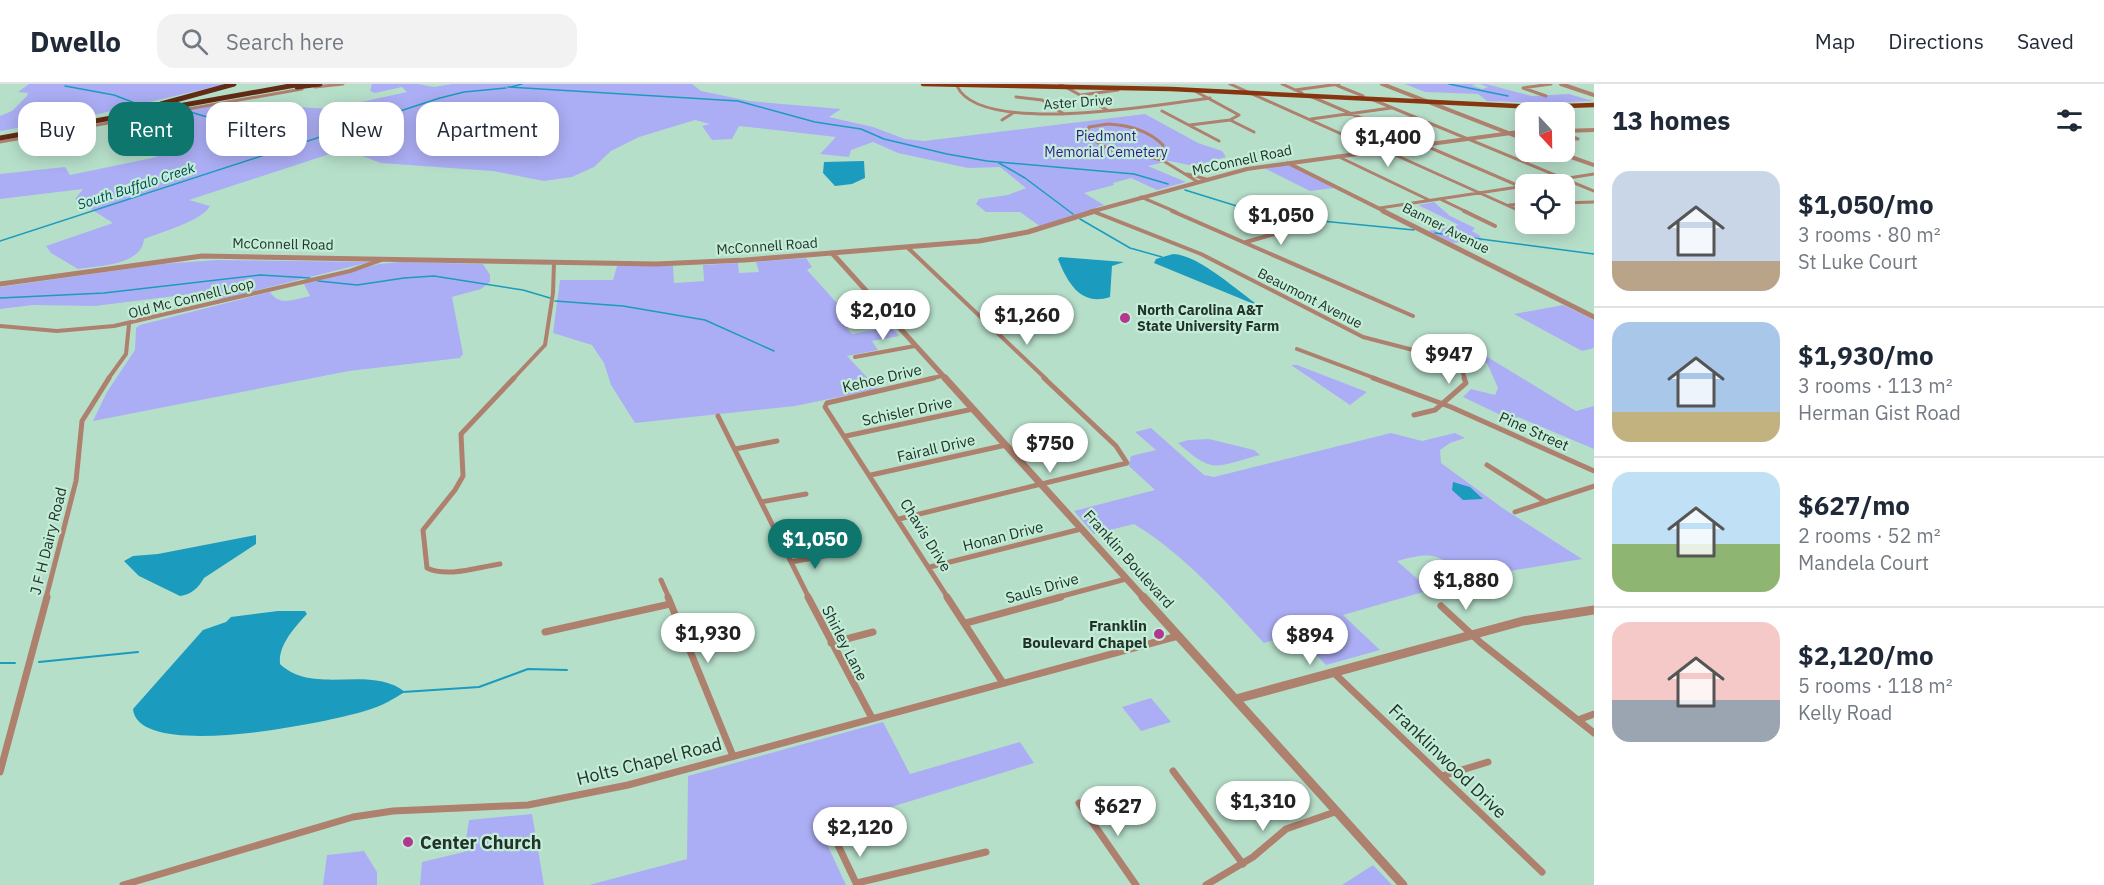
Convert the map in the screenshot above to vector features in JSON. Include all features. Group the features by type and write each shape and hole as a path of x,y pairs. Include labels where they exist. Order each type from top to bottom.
{"highway":[{"path":"0,138 234,84"},
{"path":"107,115 282,84"},
{"path":"0,138 301,84"},
{"path":"239,96 320,84"}],"main road":[{"path":"923,84 1062,85 1536,107 1594,104"},
{"path":"998,84 1276,91 1529,104 1594,104"},
{"path":"960,86 1020,84"},
{"path":"1217,91 1242,90"},
{"path":"1250,93 1276,91"},
{"path":"1390,100 1418,99"},
{"path":"1427,102 1456,100"}],"street":[{"path":"0,138 260,95 343,84"},
{"path":"1230,84 1515,209"},
{"path":"1282,84 1302,93"},
{"path":"1295,90 1336,84 1363,96"},
{"path":"1382,84 1515,136"},
{"path":"1546,96 1523,88 1551,84"},
{"path":"1562,84 1594,95"},
{"path":"1062,85 1108,111"},
{"name":"Aster Drive","path":"960,86 961,93 981,106 1037,116 1108,111 1210,98"},
{"path":"1080,95 1118,90"},
{"path":"1190,125 1238,117 1238,112 1192,90"},
{"path":"1310,96 1515,184"},
{"path":"1016,97 1042,100 1064,114"},
{"path":"1371,99 1553,174"},
{"path":"1309,119 1392,108"},
{"path":"1162,111 1219,141"},
{"path":"1002,120 1013,113"},
{"path":"1230,120 1254,132"},
{"path":"1162,160 1160,156 1163,145 1160,141 1139,130 1111,124 1089,127 1087,132 1089,137 1103,146 1162,160 1197,182"},
{"path":"1575,131 1594,130"},
{"name":"McConnell Road","path":"0,284 202,255 554,263 683,263 832,253 1009,237 1206,179 1287,162 1515,132"},
{"path":"1336,155 1431,200"},
{"path":"1575,158 1594,165"},
{"name":"Banner Avenue","path":"1287,162 1594,317"},
{"path":"1183,172 1206,179"},
{"path":"1575,177 1594,174"},
{"path":"1575,183 1594,190"},
{"path":"1380,208 1515,187"},
{"path":"1141,197 1413,316"},
{"path":"1440,199 1495,226"},
{"path":"1575,203 1594,202"},
{"path":"1507,205 1515,205"},
{"name":"Beaumont Avenue","path":"1092,212 1201,254 1363,337 1417,351 1459,358"},
{"path":"1245,242 1302,226"},
{"path":"900,519 1127,463 1116,446 907,247"},
{"name":"Franklin Boulevard","path":"832,253 1403,885"},
{"name":"Old Mc Connell Loop","path":"0,326 57,331 129,324 350,271 382,259"},
{"path":"500,564 445,573 430,571 427,568 423,530 461,484 465,467 461,434 545,345 553,292 554,263"},
{"path":"848,326 890,318"},
{"name":"J F H Dairy Road","path":"0,772 68,517 82,422 101,389 126,354 129,324"},
{"path":"1414,415 1435,410 1466,383 1452,342"},
{"path":"855,357 915,346"},
{"name":"Pine Street","path":"1297,349 1444,404 1594,471"},
{"name":"Kehoe Drive","path":"827,403 942,376"},
{"name":"Chavis Drive","path":"827,403 825,406 900,519 1002,683"},
{"name":"Schisler Drive","path":"846,436 973,409"},
{"name":"Shirley Lane","path":"718,416 831,643 872,718"},
{"path":"735,449 777,441"},
{"name":"Fairall Drive","path":"871,475 1006,445"},
{"path":"1487,465 1546,502"},
{"path":"1515,512 1594,486"},
{"path":"761,502 806,494"},
{"name":"Honan Drive","path":"930,567 1081,529"},
{"path":"791,562 835,554"},
{"name":"Sauls Drive","path":"966,623 1126,579"},
{"path":"661,580 733,756"},
{"path":"545,632 670,604"},
{"path":"1441,606 1594,733"},
{"path":"1236,699 1538,617 1594,610"},
{"path":"831,643 873,632"},
{"name":"Holts Chapel Road","path":"123,885 353,817 393,811 494,808 570,798 1178,636"},
{"name":"Franklinwood Drive","path":"1334,673 1542,872"},
{"path":"1578,720 1594,714"},
{"path":"1442,776 1488,762"},
{"path":"1173,771 1243,864"},
{"path":"1079,803 1136,885"},
{"path":"1206,885 1243,864 1286,829 1335,812"},
{"path":"836,841 857,884 986,852"}],"green space":[{"path":"29,84 226,84 149,102 108,102 108,112 96,115 96,102 21,102 28,93 18,92"},
{"name":"Piedmont Memorial Cemetery","path":"372,84 418,84 434,87 452,84 692,84 701,91 749,101 841,109 829,117 873,127 905,139 924,141 1145,114 1198,143 1222,151 1226,157 1194,166 1169,161 1148,166 1186,182 1157,190 1131,178 1113,183 1114,185 1084,193 1104,205 1041,227 1020,212 986,212 976,204 979,199 1008,195 1026,188 1000,167 968,168 898,153 873,142 851,150 849,157 820,154 836,137 739,126 732,139 712,140 702,126 710,124 695,120 639,137 611,151 594,167 572,177 544,181 493,171 381,163 362,156 404,156 404,102 361,102 407,92 402,87 375,93 370,91"},
{"path":"1405,84 1477,84 1471,85 1482,89 1488,87 1480,84 1486,84 1532,96 1569,94 1593,101 1487,101 1478,94 1425,92"},
{"path":"18,105 18,128 0,131 0,116 12,111"},
{"path":"206,106 206,156 307,156 307,108 319,108 319,156 323,156 189,200 210,206 190,221 144,239 136,254 118,263 78,269 51,253 46,246 113,223 75,199 83,189 0,199 0,174 65,167 70,175 158,156 194,156 194,108"},
{"path":"1288,165 1334,188 1310,191 1264,168"},
{"path":"1434,202 1450,216 1475,228 1472,231 1479,235 1483,242 1473,240 1453,243 1428,231 1459,225 1418,205"},
{"path":"806,258 812,267 807,270 855,323 844,325 852,334 891,327 899,336 872,341 878,350 847,356 878,389 795,406 635,423 611,385 604,363 592,345 553,333 560,280 613,280 617,266 673,266 674,283 704,281 703,265 738,263 739,273 759,272 756,262"},
{"path":"217,260 370,262 222,299 191,294 95,306 33,305 0,309 0,287 162,264"},
{"path":"401,262 483,264 490,275 490,282 481,289 452,297 463,354 460,358 349,371 93,421 107,392 135,350 136,328 140,325 270,292 274,297 283,301 310,296 304,284 379,264"},
{"path":"1563,305 1594,320 1594,348 1582,351 1514,314"},
{"path":"1453,336 1576,411 1594,406 1594,449 1518,417 1509,419 1463,397 1471,389 1495,395 1498,388 1487,363 1465,360"},
{"path":"1291,365 1297,365 1367,392 1350,405"},
{"path":"1151,428 1204,475 1214,477 1391,433 1422,441 1455,433 1465,438 1450,443 1440,450 1441,463 1504,509 1582,559 1468,578 1442,559 1435,557 1420,556 1397,561 1430,590 1343,615 1380,650 1326,665 1296,634 1264,643 1187,564 1153,536 1134,524 1094,534 1074,511 1155,490 1129,466 1131,456 1156,450 1135,432"},
{"path":"1209,439 1254,450 1260,455 1216,466 1200,460 1178,443"},
{"path":"1151,698 1171,722 1141,731 1122,707"},
{"path":"883,722 910,774 1020,742 1034,763 836,824 841,833 825,840 846,885 589,885 687,859 688,776"},
{"path":"532,814 544,885 420,885 422,862 464,852 469,820"},
{"path":"364,851 377,872 377,885 323,885 327,855"},
{"path":"1373,865 1392,885 1342,885"}],"shaded area":[{"path":"864,161 865,178 852,184 835,186 823,173 824,162"},
{"path":"1173,254 1184,256 1207,267 1261,307 1154,263 1156,259"},
{"path":"1060,257 1124,262 1112,266 1110,297 1100,299 1090,298 1076,290 1058,259"},
{"path":"1453,482 1470,487 1483,499 1463,500 1452,490"},
{"path":"256,535 256,544 204,578 194,590 180,596 139,576 124,561 133,556 158,554"},
{"path":"278,611 305,611 307,614 284,643 280,657 280,664 294,673 325,680 375,680 391,684 405,692 368,710 280,729 201,736 167,733 143,725 133,709 203,630 226,622 231,617"}],"waterway":[{"name":"South Buffalo Creek","path":"511,87 522,84"},
{"path":"1449,84 1508,96"},
{"path":"65,86 114,95 132,102"},
{"path":"508,87 738,101 815,122 861,129 884,139 947,154 987,161 1134,174 1168,184"},
{"name":"South Buffalo Creek","path":"0,241 440,98 464,92 506,88"},
{"path":"194,113 206,117"},
{"path":"999,163 1025,178 1073,214"},
{"path":"1185,190 1269,216 1414,230"},
{"path":"1080,219 1130,248 1162,257"},
{"path":"1435,233 1594,254"},
{"path":"0,298 104,293 260,275 310,278"},
{"path":"318,281 357,285 434,276 523,290 550,298"},
{"path":"555,301 623,306 705,320 774,351"},
{"path":"39,662 138,652"},
{"path":"0,663 15,663"},
{"path":"403,692 479,687 528,669 567,670"}],"place":[{"name":"North Carolina A&T State University Farm","path":"1125,318"},
{"name":"Franklin Boulevard Chapel","path":"1159,634"},
{"name":"Center Church","path":"408,842"}]}
